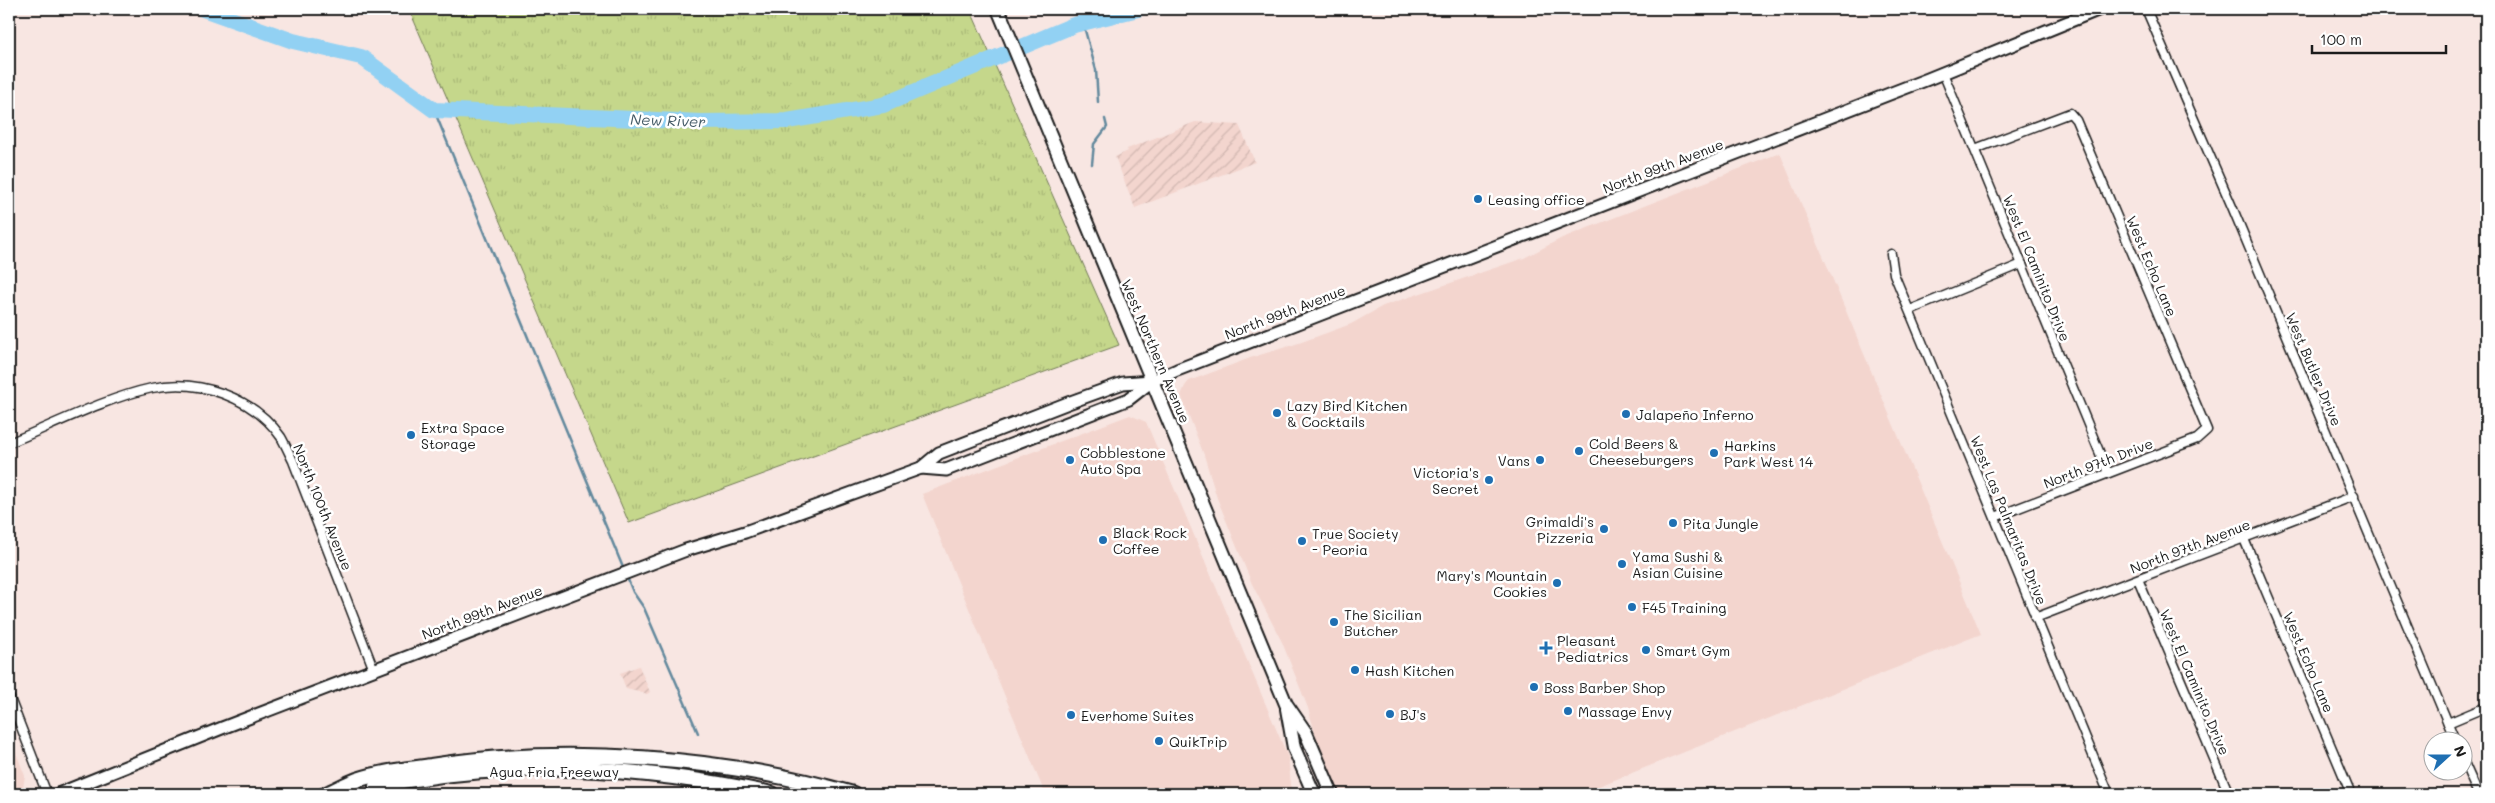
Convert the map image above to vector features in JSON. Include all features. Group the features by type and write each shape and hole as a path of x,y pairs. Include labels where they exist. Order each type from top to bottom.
{"highway":[{"path":"326,794 358,780 426,766 502,757 572,756 670,761 761,773 853,794"},
{"name":"Agua Fria Freeway","path":"336,794 408,779 475,771 586,768 698,779 772,794"}],"main road":[{"name":"West Northern Avenue","path":"998,9 1286,704 1306,733 1332,794"},
{"name":"North 99th Avenue","path":"921,468 946,470 1129,399 1152,381 1943,73 2100,9"},
{"name":"North 99th Avenue","path":"58,794 645,566 921,468 940,453 1068,403 1123,383 1152,381"},
{"name":"West Northern Avenue","path":"1286,704 1294,748 1314,794"}],"street":[{"name":"West Butler Drive","path":"2146,9 2354,496 2451,730"},
{"name":"West El Caminito Drive","path":"1943,73 2108,473"},
{"name":"West Echo Lane","path":"1975,149 2070,113 2076,120 2207,430"},
{"name":"West Las Palmaritas Drive","path":"1891,254 1894,274 2109,794"},
{"path":"1910,310 2022,264"},
{"name":"North 100th Avenue","path":"9,442 101,405 152,388 180,385 203,388 235,398 266,420 281,437 304,488 374,670"},
{"name":"North 97th Drive","path":"1995,517 2196,439 2207,430"},
{"name":"North 97th Avenue","path":"2036,618 2354,496"},
{"name":"West Echo Lane","path":"2244,539 2351,794"},
{"name":"West El Caminito Drive","path":"2138,579 2229,794"},
{"path":"9,696 47,794"},
{"path":"2448,723 2486,707"},
{"path":"2472,780 2478,794"}],"shaded area":[{"path":"1195,122 1239,125 1255,162 1135,208 1115,157 1128,151 1127,149"},
{"path":"1780,153 1981,634 1579,794 1340,794 1317,740 1308,708 1282,642 1252,584 1217,498 1204,455 1181,395 1185,386 1189,381 1253,357 1351,324 1383,306 1524,258 1562,238"},
{"path":"1130,415 1146,422 1288,757 1292,794 1045,794 922,494"},
{"path":"639,666 650,692 647,694 626,689 620,673"},
{"path":"9,734 25,776 23,788 14,794 9,794"}],"green space":[{"path":"409,9 970,9 1119,345 629,523"}],"waterway":[{"name":"New River","path":"203,9 293,41 361,57 434,110 701,122 787,121 883,105 1074,25 1138,9"},
{"path":"1083,23 1096,70 1098,102"},
{"path":"434,110 624,570"},
{"path":"1092,164 1094,144 1107,127 1105,119"},
{"path":"626,575 633,592 644,608 698,733"}],"place":[{"name":"Leasing office","path":"1478,199"},
{"name":"Lazy Bird Kitchen & Cocktails","path":"1277,413"},
{"name":"Jalapeño Inferno","path":"1626,414"},
{"name":"Extra Space Storage","path":"411,435"},
{"name":"Cold Beers & Cheeseburgers","path":"1579,451"},
{"name":"Harkins Park West 14","path":"1714,453"},
{"name":"Cobblestone Auto Spa","path":"1070,460"},
{"name":"Vans","path":"1540,460"},
{"name":"Victoria's Secret","path":"1489,480"},
{"name":"Pita Jungle","path":"1673,523"},
{"name":"Grimaldi's Pizzeria","path":"1604,529"},
{"name":"Black Rock Coffee","path":"1103,540"},
{"name":"True Society - Peoria","path":"1302,541"},
{"name":"Yama Sushi & Asian Cuisine","path":"1622,564"},
{"name":"Mary's Mountain Cookies","path":"1557,583"},
{"name":"F45 Training","path":"1632,607"},
{"name":"The Sicilian Butcher","path":"1334,622"},
{"name":"Pleasant Pediatrics","path":"1546,648"},
{"name":"Smart Gym","path":"1646,650"},
{"name":"Hash Kitchen","path":"1355,670"},
{"name":"Boss Barber Shop","path":"1534,687"},
{"name":"Massage Envy","path":"1568,711"},
{"name":"BJ's","path":"1390,714"},
{"name":"Everhome Suites","path":"1071,715"},
{"name":"QuikTrip","path":"1159,741"}]}
